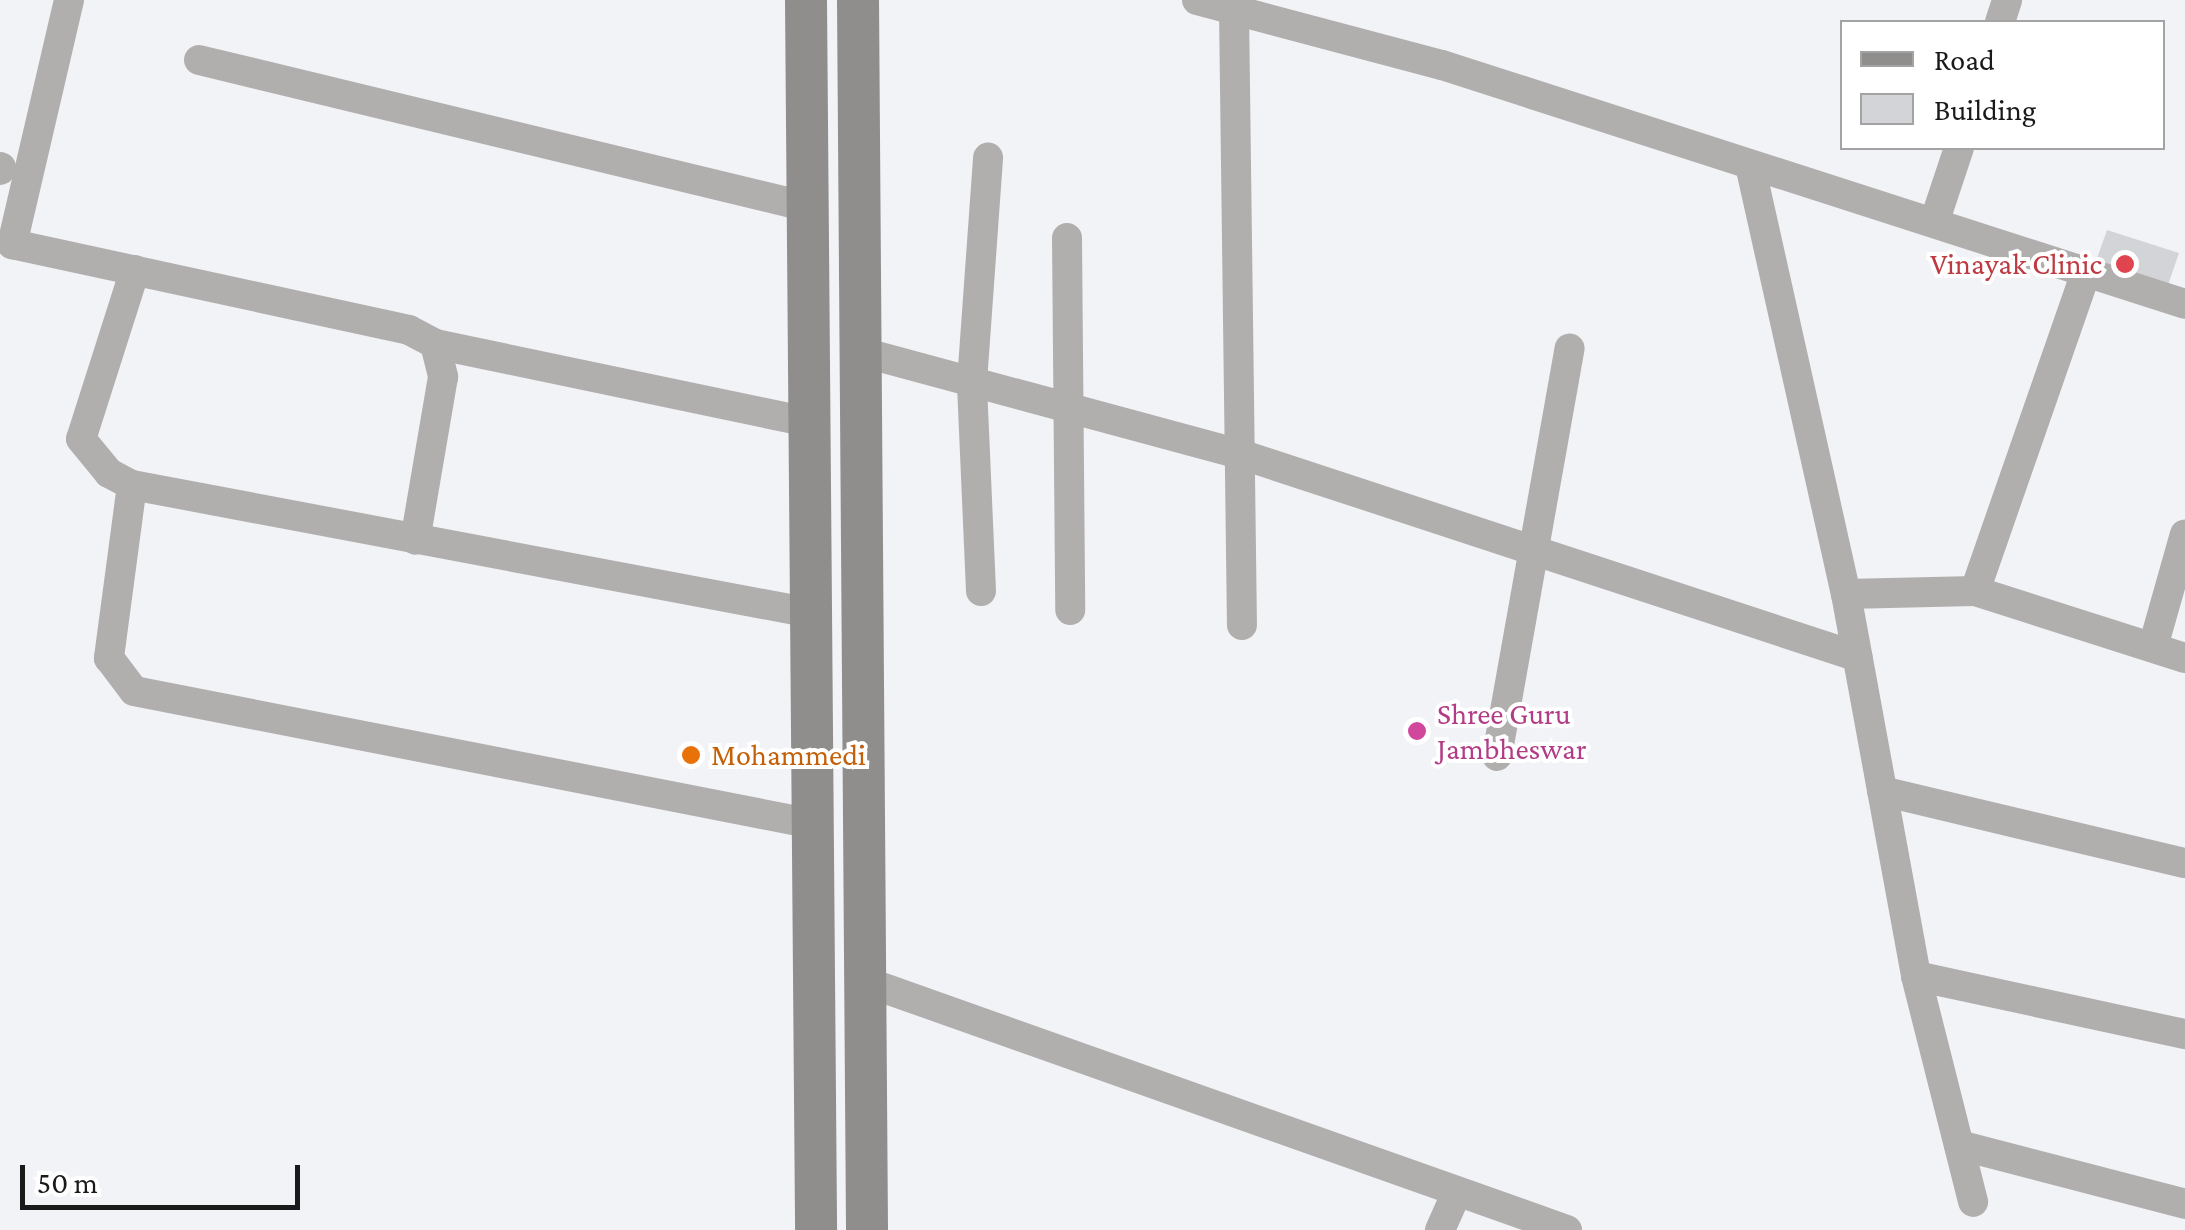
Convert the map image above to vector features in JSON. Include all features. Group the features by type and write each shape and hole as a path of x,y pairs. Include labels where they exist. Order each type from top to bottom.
{"street":[{"path":"69,0 5,233 20,251 135,270 409,330 435,344 809,422"},
{"path":"806,0 816,1230"},
{"path":"858,0 860,980 867,1230"},
{"path":"1197,0 1935,220 2185,304"},
{"path":"1234,9 1242,626"},
{"path":"200,60 808,208"},
{"path":"1935,220 1958,150"},
{"path":"981,591 972,382 988,158"},
{"path":"1750,165 1846,594 1916,976 1973,1202"},
{"path":"1067,238 1070,610"},
{"path":"135,270 80,438 90,458 132,485 811,613"},
{"path":"1975,591 2086,273"},
{"path":"415,540 442,377 435,344"},
{"path":"1498,756 1538,552 1570,348"},
{"path":"858,351 1240,454 1858,656"},
{"path":"132,485 109,658 134,691 813,824"},
{"path":"2153,647 2185,534"},
{"path":"1846,594 1975,591 2185,658"},
{"path":"1882,791 2185,862"},
{"path":"1916,976 2185,1034"},
{"path":"860,980 1456,1194 1568,1230"},
{"path":"1959,1145 2185,1204"},
{"path":"1440,1230 1456,1194"}],"building":[{"path":"2107,230 2179,253 2167,288 2095,264"}],"place":[{"name":"Vinayak Clinic","path":"2125,264"},
{"name":"Shree Guru Jambheswar","path":"1417,731"},
{"name":"Mohammedi","path":"691,755"}]}
